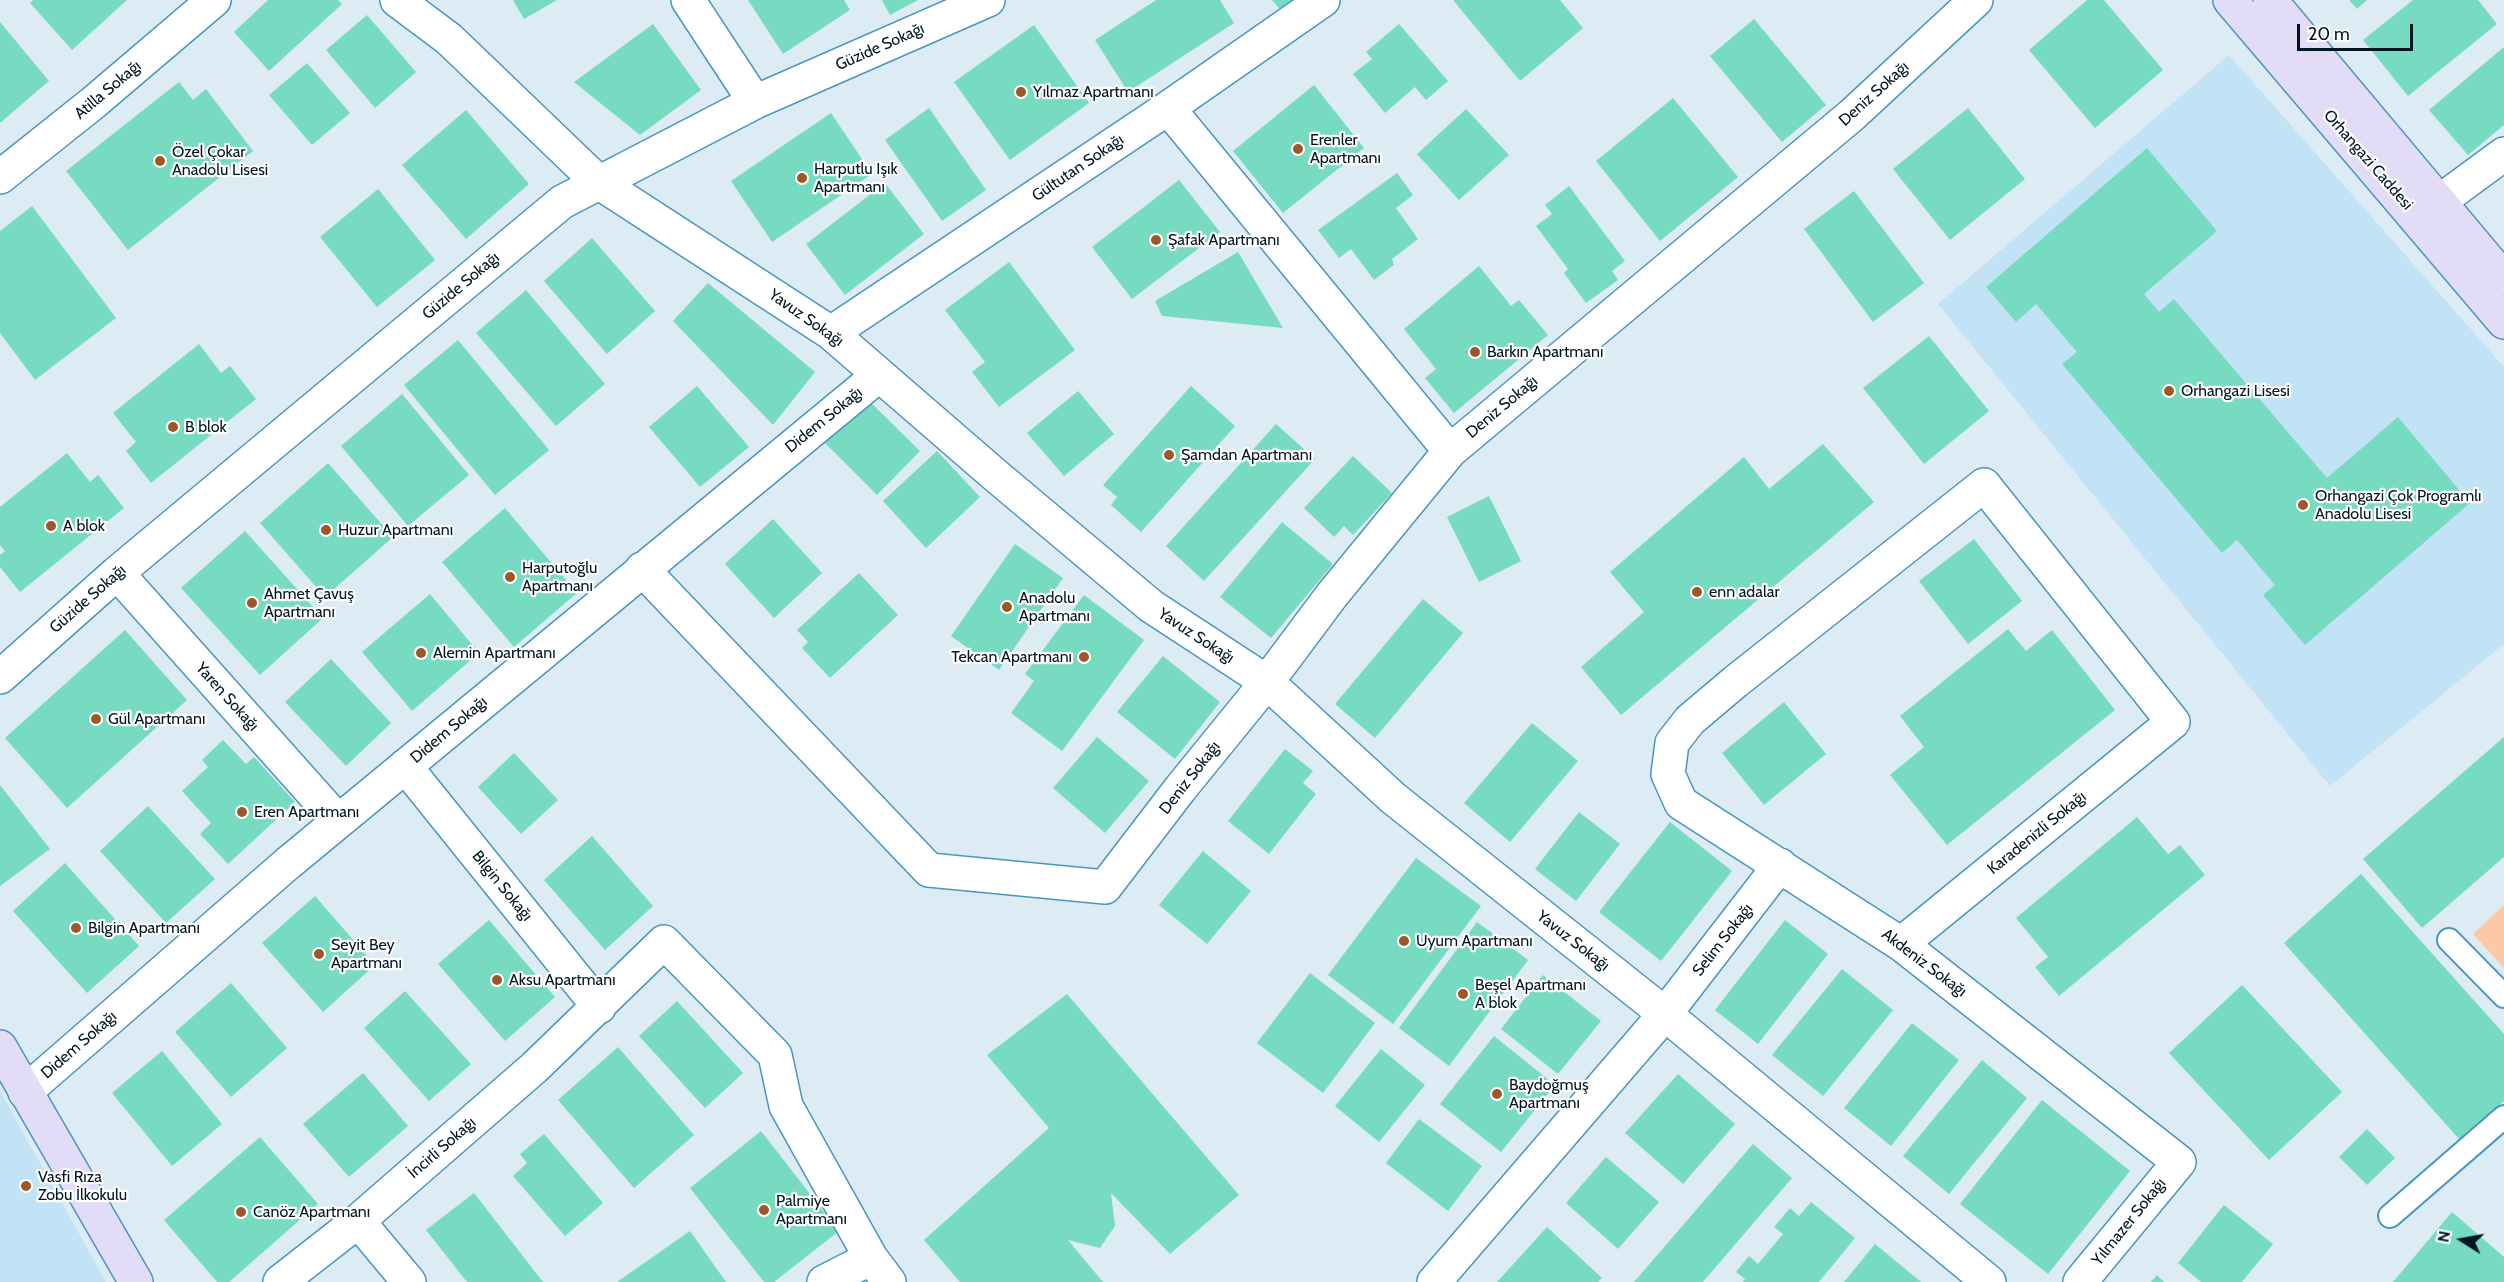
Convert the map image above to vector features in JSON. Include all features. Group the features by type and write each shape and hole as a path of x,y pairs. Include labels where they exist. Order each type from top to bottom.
{"main road":[{"name":"Orhangazi Caddesi","path":"2230,0 2428,209 2504,279"},
{"name":"Orhangazi Caddesi","path":"2270,0 2428,209 2504,322"},
{"path":"0,1047 136,1282"}],"street":[{"name":"Atilla Sokağı","path":"0,177 93,103 214,0"},
{"name":"Yavuz Sokağı","path":"397,0 449,39 598,182 831,333 1151,606 1267,682 1394,798 1665,1014 1989,1282"},
{"path":"688,0 755,102"},
{"name":"Güzide Sokağı","path":"0,677 117,573 562,202 755,102 988,0"},
{"name":"Gültutan Sokağı","path":"831,333 1168,108 1323,0"},
{"name":"Deniz Sokağı","path":"642,569 929,870 1105,887 1180,789 1267,682 1332,595 1450,451 1852,115 1976,0"},
{"path":"1168,108 1450,451"},
{"path":"2428,209 2504,154"},
{"name":"Didem Sokağı","path":"25,1092 338,821 879,375"},
{"name":"Akdeniz Sokağı","path":"2173,722 1984,485 1690,720 1672,743 1668,774 1681,803 1901,944 2179,1162"},
{"name":"Yaren Sokağı","path":"117,573 338,821"},
{"name":"Karadenizli Sokağı","path":"1901,944 2173,722"},
{"name":"Bilgin Sokağı","path":"405,766 599,1007"},
{"name":"Selim Sokağı","path":"1434,1282 1665,1014 1780,865"},
{"name":"İncirli Sokağı","path":"280,1282 358,1221 535,1067 664,942 775,1055 786,1106 880,1270"},
{"name":"Yılmazer Sokağı","path":"2080,1282 2179,1162"},
{"path":"358,1221 409,1282"},
{"path":"824,1282 880,1270"}],"lane":[{"path":"2449,940 2504,996"},
{"path":"2390,1216 2504,1117"}],"shaded area":[{"name":"Orhangazi Çok Programlı Anadolu Lisesi","path":"2229,55 2504,367 2504,644 2330,786 1938,304"},
{"path":"2504,905 2504,968 2473,934"},
{"name":"Vasfi Rıza Zobu İlkokulu","path":"0,1091 106,1282 0,1282"}],"building":[{"path":"33,0 127,0 72,50 30,3"},
{"path":"268,0 338,0 342,4 269,71 234,32"},
{"path":"513,0 557,0 524,19"},
{"path":"748,0 844,0 850,10 783,54"},
{"path":"882,0 918,0 890,15"},
{"path":"1156,0 1220,0 1234,23 1128,92 1095,40"},
{"path":"1272,0 1303,0 1285,15"},
{"path":"1453,0 1560,0 1583,28 1520,81"},
{"path":"2087,0 2104,0 2163,70 2095,128 2029,50"},
{"path":"2349,0 2367,0 2357,9"},
{"path":"2413,0 2478,0 2497,24 2408,96 2363,40"},
{"path":"367,15 416,72 375,108 326,50"},
{"path":"1754,19 1826,105 1782,142 1710,56"},
{"path":"0,22 49,81 0,123"},
{"path":"653,24 701,90 640,135 574,82"},
{"path":"1399,24 1448,81 1426,100 1415,87 1385,113 1353,74 1372,59 1366,52"},
{"name":"Yılmaz Apartmanı","path":"1034,25 1089,103 1010,160 954,82"},
{"path":"2504,47 2504,125 2468,155 2429,110"},
{"path":"307,63 350,113 312,145 269,95"},
{"name":"Özel Çokar Anadolu Lisesi","path":"179,82 193,100 206,89 253,151 128,250 66,171"},
{"name":"Erenler Apartmanı","path":"1314,85 1364,148 1283,213 1233,151"},
{"path":"1673,98 1738,177 1660,241 1596,161"},
{"path":"929,108 986,190 942,221 885,140"},
{"path":"1968,108 2025,179 1950,240 1893,169"},
{"path":"1466,109 1509,155 1459,200 1417,154"},
{"path":"466,110 529,184 466,239 402,165"},
{"name":"Harputlu Işık Apartmanı","path":"831,113 872,174 772,242 731,181"},
{"name":"Orhangazi Lisesi","path":"2147,148 2217,231 2144,294 2159,312 2174,299 2327,478 2398,417 2470,503 2305,645 2263,595 2275,585 2237,540 2222,553 2062,364 2077,352 2036,304 2016,322 1986,287"},
{"path":"1397,173 1413,195 1396,208 1418,239 1392,259 1394,265 1374,280 1351,249 1339,258 1318,230"},
{"name":"Şafak Apartmanı","path":"1179,180 1220,232 1132,299 1092,247"},
{"path":"885,183 924,234 845,295 806,244"},
{"path":"1569,186 1625,261 1612,271 1618,280 1586,303 1564,273 1568,269 1536,226 1552,214 1545,205"},
{"path":"378,189 435,260 377,307 320,237"},
{"path":"1854,191 1924,283 1873,322 1804,229"},
{"path":"32,206 116,318 35,380 0,333 0,231"},
{"path":"592,238 655,311 607,354 544,281"},
{"path":"1238,252 1283,328 1162,316 1155,301"},
{"path":"1009,262 1075,350 999,407 972,372 985,362 945,310"},
{"name":"Barkın Apartmanı","path":"1479,266 1511,306 1519,300 1548,335 1454,413 1425,378 1436,369 1404,329"},
{"path":"708,283 815,372 773,425 673,321"},
{"path":"526,290 605,384 556,426 476,333"},
{"path":"1929,336 1989,411 1924,464 1863,388"},
{"path":"458,340 549,450 495,495 404,385"},
{"name":"B blok","path":"199,344 221,373 230,366 256,399 151,483 126,451 136,442 113,413"},
{"path":"697,386 749,447 700,487 649,427"},
{"name":"Şamdan Apartmanı","path":"1191,386 1235,426 1141,532 1111,505 1117,497 1103,485"},
{"path":"1078,391 1114,434 1064,476 1027,433"},
{"path":"402,394 469,475 408,526 341,446"},
{"path":"865,397 920,451 877,495 823,441"},
{"path":"1276,424 1315,459 1204,581 1166,546"},
{"name":"enn adalar","path":"1823,444 1874,502 1621,715 1581,667 1644,612 1610,572 1744,457 1769,489"},
{"path":"937,451 980,497 926,548 883,501"},
{"name":"A blok","path":"67,453 90,482 98,475 124,508 20,592 0,567 0,555 5,551 0,545 0,507"},
{"path":"1353,456 1392,493 1353,535 1344,526 1334,537 1304,508"},
{"name":"Huzur Apartmanı","path":"328,463 393,537 325,597 260,523"},
{"path":"1489,496 1521,561 1479,582 1447,517"},
{"name":"Harputoğlu Apartmanı","path":"505,508 577,593 514,647 442,562"},
{"path":"773,519 822,573 774,618 725,564"},
{"path":"1282,522 1333,564 1271,638 1220,597"},
{"name":"Ahmet Çavuş Apartmanı","path":"245,531 323,618 260,675 181,588"},
{"path":"1974,539 2022,601 1968,644 1919,581"},
{"name":"Anadolu Apartmanı","path":"1015,544 1063,578 999,670 951,636"},
{"path":"859,573 898,615 830,678 802,648 808,642 797,630"},
{"name":"Alemin Apartmanı","path":"430,594 479,653 412,711 362,652"},
{"name":"Tekcan Apartmanı","path":"1084,595 1144,640 1062,751 1011,713 1034,681 1025,674"},
{"path":"1423,599 1463,633 1375,738 1335,704"},
{"path":"2008,629 2026,651 2052,630 2115,710 1947,845 1890,775 1924,747 1900,716"},
{"name":"Gül Apartmanı","path":"125,630 187,700 67,808 5,738"},
{"path":"1163,656 1220,702 1175,759 1117,712"},
{"path":"331,659 391,723 346,766 285,702"},
{"path":"1784,702 1826,754 1764,805 1722,753"},
{"path":"1532,723 1578,761 1510,842 1464,803"},
{"path":"1097,737 1149,781 1105,833 1053,788"},
{"path":"2504,737 2504,857 2422,928 2363,859"},
{"name":"Eren Apartmanı","path":"223,740 246,764 254,757 295,802 228,864 200,834 211,823 182,791 208,767 202,760"},
{"path":"1285,749 1313,771 1303,783 1316,794 1269,854 1228,821"},
{"path":"514,753 558,800 521,834 478,787"},
{"path":"0,785 50,849 0,886"},
{"path":"148,806 215,879 166,923 100,851"},
{"path":"1579,812 1620,844 1576,901 1535,869"},
{"path":"2137,817 2168,854 2180,845 2205,875 2059,996 2035,967 2048,957 2016,918"},
{"path":"1670,822 1732,871 1661,961 1599,912"},
{"path":"592,836 653,906 605,950 544,880"},
{"path":"1203,851 1251,891 1207,944 1159,905"},
{"name":"Uyum Apartmanı","path":"1416,858 1481,906 1393,1024 1328,975"},
{"name":"Bilgin Apartmanı","path":"65,863 139,946 87,993 13,911"},
{"path":"2361,874 2504,1034 2504,1101 2460,1140 2284,943"},
{"name":"Seyit Bey Apartmanı","path":"315,896 375,965 323,1012 262,943"},
{"name":"Aksu Apartmanı","path":"489,920 555,997 505,1041 438,964"},
{"path":"1785,920 1828,954 1758,1044 1715,1010"},
{"name":"Beşel Apartmanı A blok","path":"1477,922 1528,960 1449,1066 1399,1028"},
{"path":"1842,969 1893,1010 1823,1096 1772,1055"},
{"path":"1310,973 1375,1023 1323,1093 1257,1043"},
{"path":"1543,975 1601,1021 1558,1074 1501,1029"},
{"path":"231,983 287,1048 231,1097 175,1032"},
{"path":"2242,985 2342,1092 2269,1160 2169,1053"},
{"path":"405,991 471,1064 429,1101 364,1028"},
{"path":"1067,994 1239,1195 1170,1254 1111,1193 1115,1226 1100,1248 1068,1240 1103,1282 960,1282 924,1240 1049,1128 987,1055"},
{"path":"677,1001 743,1073 705,1108 639,1036"},
{"path":"1912,1023 1959,1060 1891,1146 1844,1108"},
{"name":"Baydoğmuş Apartmanı","path":"1494,1036 1555,1085 1501,1152 1440,1104"},
{"path":"618,1047 694,1135 634,1188 558,1100"},
{"path":"1381,1049 1425,1085 1379,1142 1335,1106"},
{"path":"162,1051 222,1124 172,1166 112,1093"},
{"path":"1982,1060 2027,1098 1949,1194 1903,1156"},
{"path":"363,1073 408,1126 349,1177 303,1124"},
{"path":"1678,1074 1735,1124 1683,1184 1625,1133"},
{"path":"2042,1100 2130,1171 2048,1274 1960,1204"},
{"path":"1419,1119 1482,1166 1448,1211 1386,1163"},
{"path":"2367,1129 2395,1158 2367,1185 2339,1157"},
{"name":"Palmiye Apartmanı","path":"761,1131 839,1231 774,1282 764,1282 690,1188"},
{"path":"544,1134 603,1203 565,1236 513,1176 527,1163 520,1154"},
{"name":"Canöz Apartmanı","path":"260,1137 318,1204 229,1282 217,1282 164,1220"},
{"path":"1753,1144 1792,1178 1703,1282 1634,1282"},
{"path":"1606,1157 1659,1202 1618,1249 1566,1203"},
{"path":"474,1193 543,1282 467,1282 426,1230"},
{"path":"1811,1202 1855,1238 1819,1282 1743,1282 1745,1279 1736,1272 1749,1256 1758,1264 1783,1234 1774,1227 1790,1208 1799,1216"},
{"path":"2224,1205 2273,1244 2242,1282 2201,1282 2178,1263"},
{"path":"2452,1212 2504,1257 2504,1282 2393,1282"},
{"path":"1547,1227 1602,1278 1598,1282 1497,1282"},
{"path":"690,1231 726,1282 617,1282"},
{"path":"1875,1244 1921,1282 1844,1282"},
{"path":"2157,1275 2164,1282 2151,1282"}],"place":[{"name":"Yılmaz Apartmanı","path":"1021,92"},
{"name":"Erenler Apartmanı","path":"1298,149"},
{"name":"Özel Çokar Anadolu Lisesi","path":"160,161"},
{"name":"Harputlu Işık Apartmanı","path":"802,178"},
{"name":"Şafak Apartmanı","path":"1156,240"},
{"name":"Barkın Apartmanı","path":"1475,352"},
{"name":"Orhangazi Lisesi","path":"2169,391"},
{"name":"B blok","path":"173,427"},
{"name":"Şamdan Apartmanı","path":"1169,455"},
{"name":"Orhangazi Çok Programlı Anadolu Lisesi","path":"2303,505"},
{"name":"A blok","path":"51,526"},
{"name":"Huzur Apartmanı","path":"326,530"},
{"name":"Harputoğlu Apartmanı","path":"510,577"},
{"name":"enn adalar","path":"1697,592"},
{"name":"Ahmet Çavuş Apartmanı","path":"252,603"},
{"name":"Anadolu Apartmanı","path":"1007,607"},
{"name":"Alemin Apartmanı","path":"421,653"},
{"name":"Tekcan Apartmanı","path":"1084,657"},
{"name":"Gül Apartmanı","path":"96,719"},
{"name":"Eren Apartmanı","path":"242,812"},
{"name":"Bilgin Apartmanı","path":"76,928"},
{"name":"Uyum Apartmanı","path":"1404,941"},
{"name":"Seyit Bey Apartmanı","path":"319,954"},
{"name":"Aksu Apartmanı","path":"497,980"},
{"name":"Beşel Apartmanı A blok","path":"1463,994"},
{"name":"Baydoğmuş Apartmanı","path":"1497,1094"},
{"name":"Vasfi Rıza Zobu İlkokulu","path":"26,1186"},
{"name":"Palmiye Apartmanı","path":"764,1210"},
{"name":"Canöz Apartmanı","path":"241,1212"}]}
